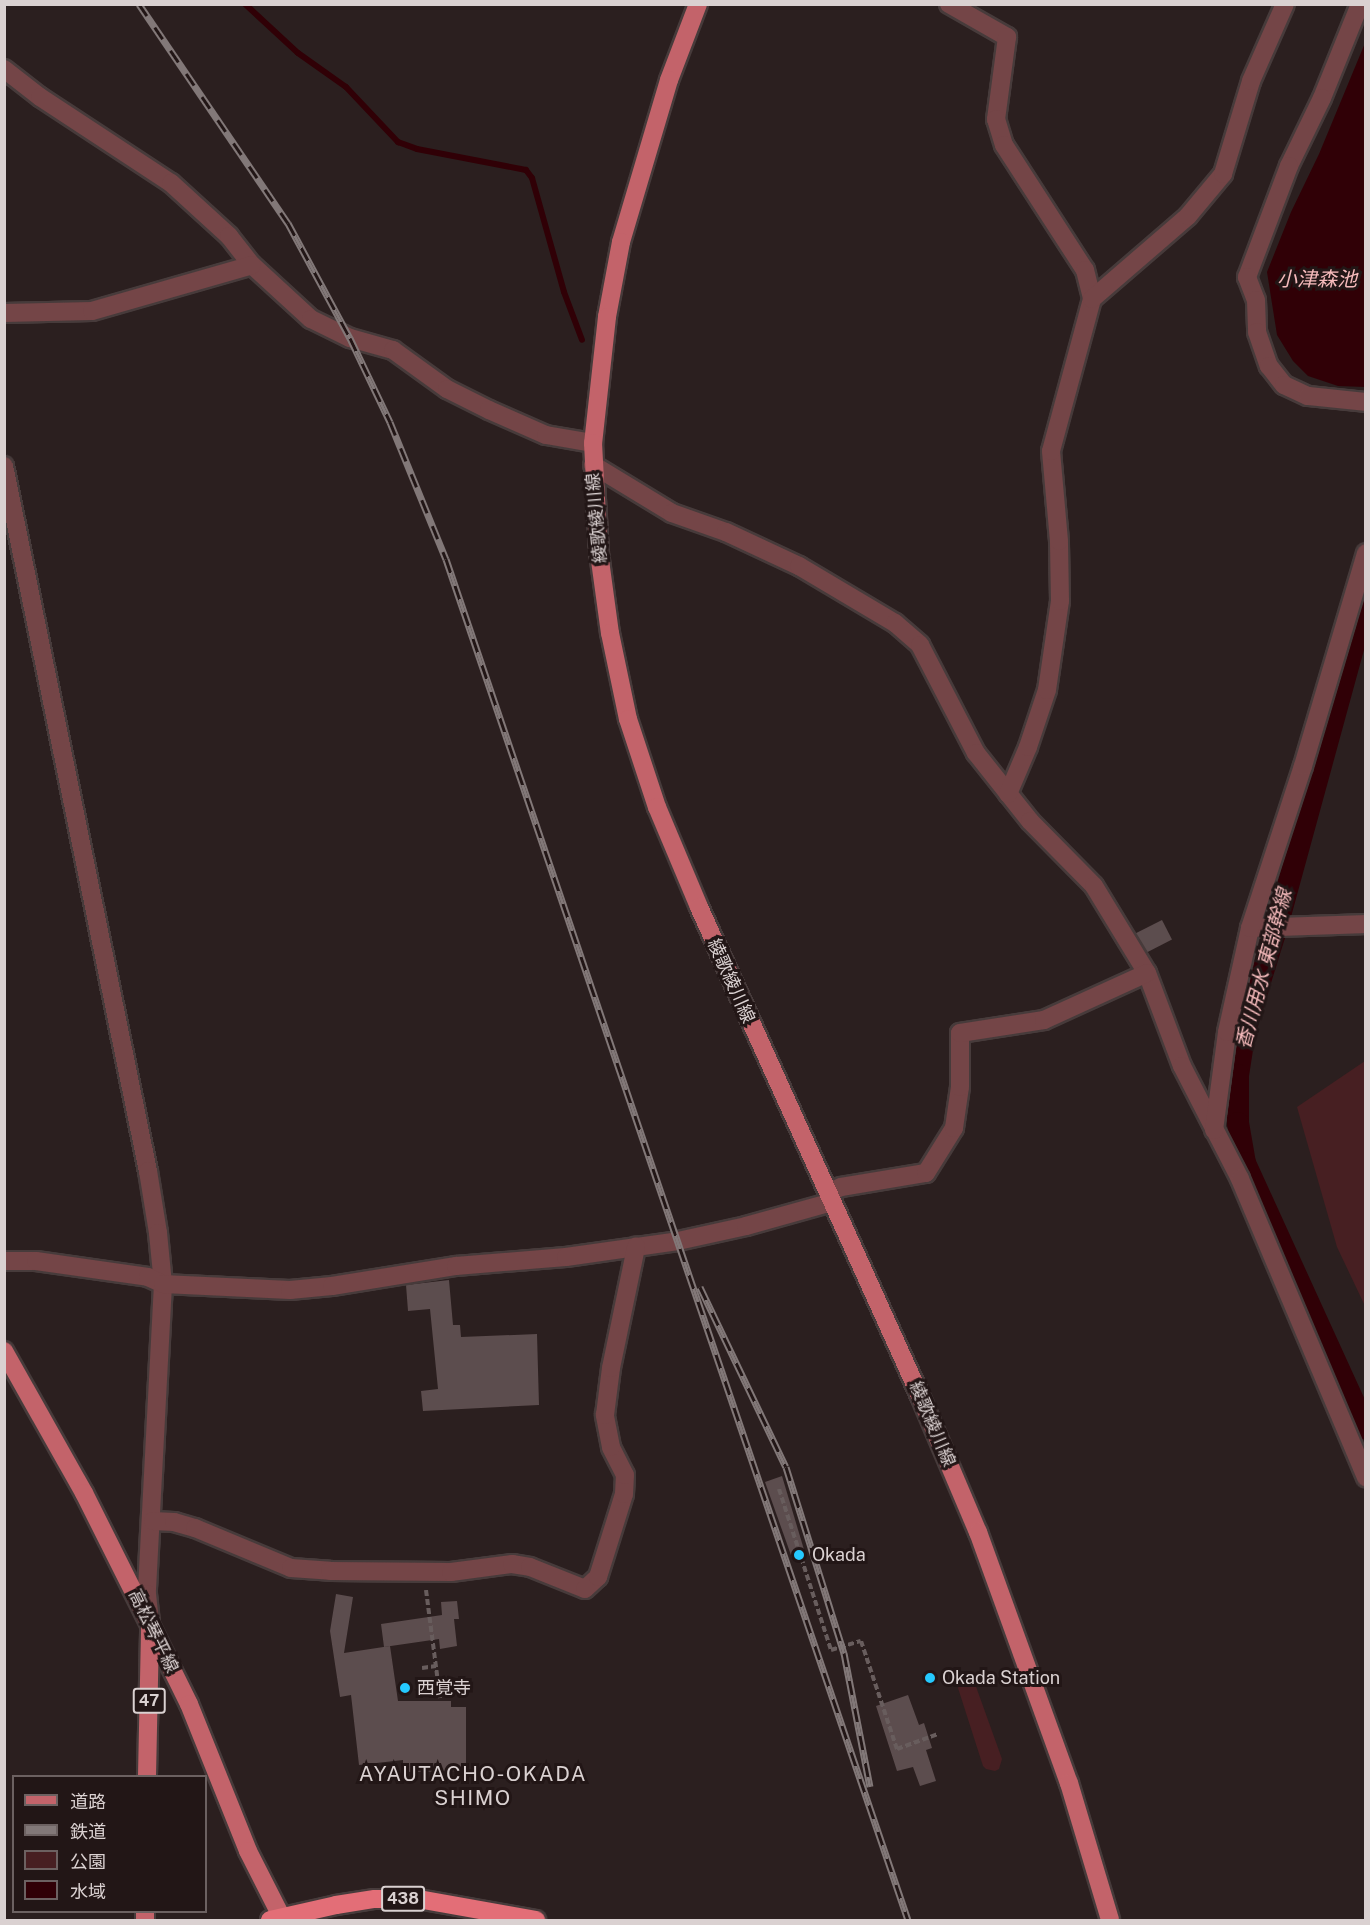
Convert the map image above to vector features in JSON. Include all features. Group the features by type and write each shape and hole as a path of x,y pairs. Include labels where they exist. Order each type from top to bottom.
{"highway":[{"name":"438","path":"278,1919 375,1899 418,1899 536,1920"}],"main road":[{"name":"綾歌綾川線","path":"698,4 669,80 621,242 607,317 593,443 593,465 599,553 609,633 628,719 657,807 699,907 978,1532 1069,1783 1110,1920"},
{"name":"高松琴平線","path":"4,1350 84,1493 189,1704 278,1919"},
{"name":"47","path":"147,1775 150,1625"}],"street":[{"path":"949,4 1008,37 996,119 1004,145 1085,270 1092,299 1051,451 1059,541 1060,602 1047,690 1028,747 1008,794"},
{"path":"1092,299 1188,216 1223,174 1251,81 1284,4"},
{"path":"1360,4 1322,98 1289,166 1247,276 1256,300 1257,332 1269,366 1284,385 1308,396 1365,402"},
{"path":"4,69 40,97 171,183 229,236 252,265 311,318 350,338 393,350 447,389 489,410 546,435 593,443"},
{"path":"4,313 92,311 252,265"},
{"path":"593,465 672,513 726,532 799,566 895,623 920,645 976,753 1030,821 1094,886 1147,974 1182,1066 1240,1179 1365,1477"},
{"path":"4,466 148,1171 163,1284 153,1521 147,1594 150,1625"},
{"path":"1214,1130 1227,1032 1250,928 1303,766 1365,553"},
{"path":"1250,928 1365,924"},
{"path":"4,1261 36,1261 148,1277 163,1284 290,1290 332,1286 456,1266 566,1257 636,1247 746,1226 830,1197 842,1187 926,1173 954,1128 960,1087 960,1033 1044,1020 1147,974"},
{"path":"153,1521 174,1522 195,1528 265,1560 291,1568 330,1571 452,1572 512,1564 530,1567 585,1589 598,1577 624,1494 626,1475 611,1447 605,1415 611,1368 636,1247"}],"path":[{"path":"779,1489 831,1650 861,1641 897,1749 938,1734"},
{"path":"424,1571 440,1698"},
{"path":"422,1668 436,1666"}],"green space":[{"path":"1365,1061 1365,1306 1337,1247 1297,1107"},
{"path":"962,1680 974,1681 1002,1759 999,1769 995,1771 983,1766 958,1688"}],"water":[{"name":"小津森池","path":"1365,43 1366,387 1338,386 1308,376 1293,361 1277,335 1267,272"}],"building":[{"path":"1162,920 1172,940 1145,953 1135,934"},
{"path":"449,1280 453,1325 460,1325 461,1337 537,1334 539,1405 423,1411 421,1391 438,1389 430,1309 408,1311 406,1285"},
{"path":"782,1476 805,1553 792,1558 765,1482"},
{"path":"336,1594 353,1597 344,1653 390,1646 398,1701 451,1701 451,1707 466,1707 466,1771 403,1772 403,1760 359,1765 351,1695 340,1697 330,1631"},
{"path":"457,1601 459,1619 454,1619 457,1646 440,1649 439,1639 384,1647 381,1624 442,1615 441,1602"},
{"path":"908,1695 919,1725 924,1723 932,1748 926,1750 936,1781 920,1786 913,1767 897,1771 876,1706"}],"waterway":[{"path":"245,4 298,53 346,87 398,142 417,149 526,170 532,178 564,292 582,340"},
{"name":"香川用水 東部幹線","path":"1366,601 1275,933 1245,1030 1238,1075 1238,1123 1245,1163 1366,1429"}],"railway":[{"path":"139,4 288,223 350,338 390,422 446,559 908,1920"},
{"path":"700,1287 786,1467 844,1653 870,1787"}],"place":[{"name":"Okada","path":"799,1555"},
{"name":"Okada Station","path":"930,1678"},
{"name":"西覚寺","path":"405,1688"}],"district":[{"name":"AYAUTACHO-OKADA SHIMO","path":"473,1786"}]}
